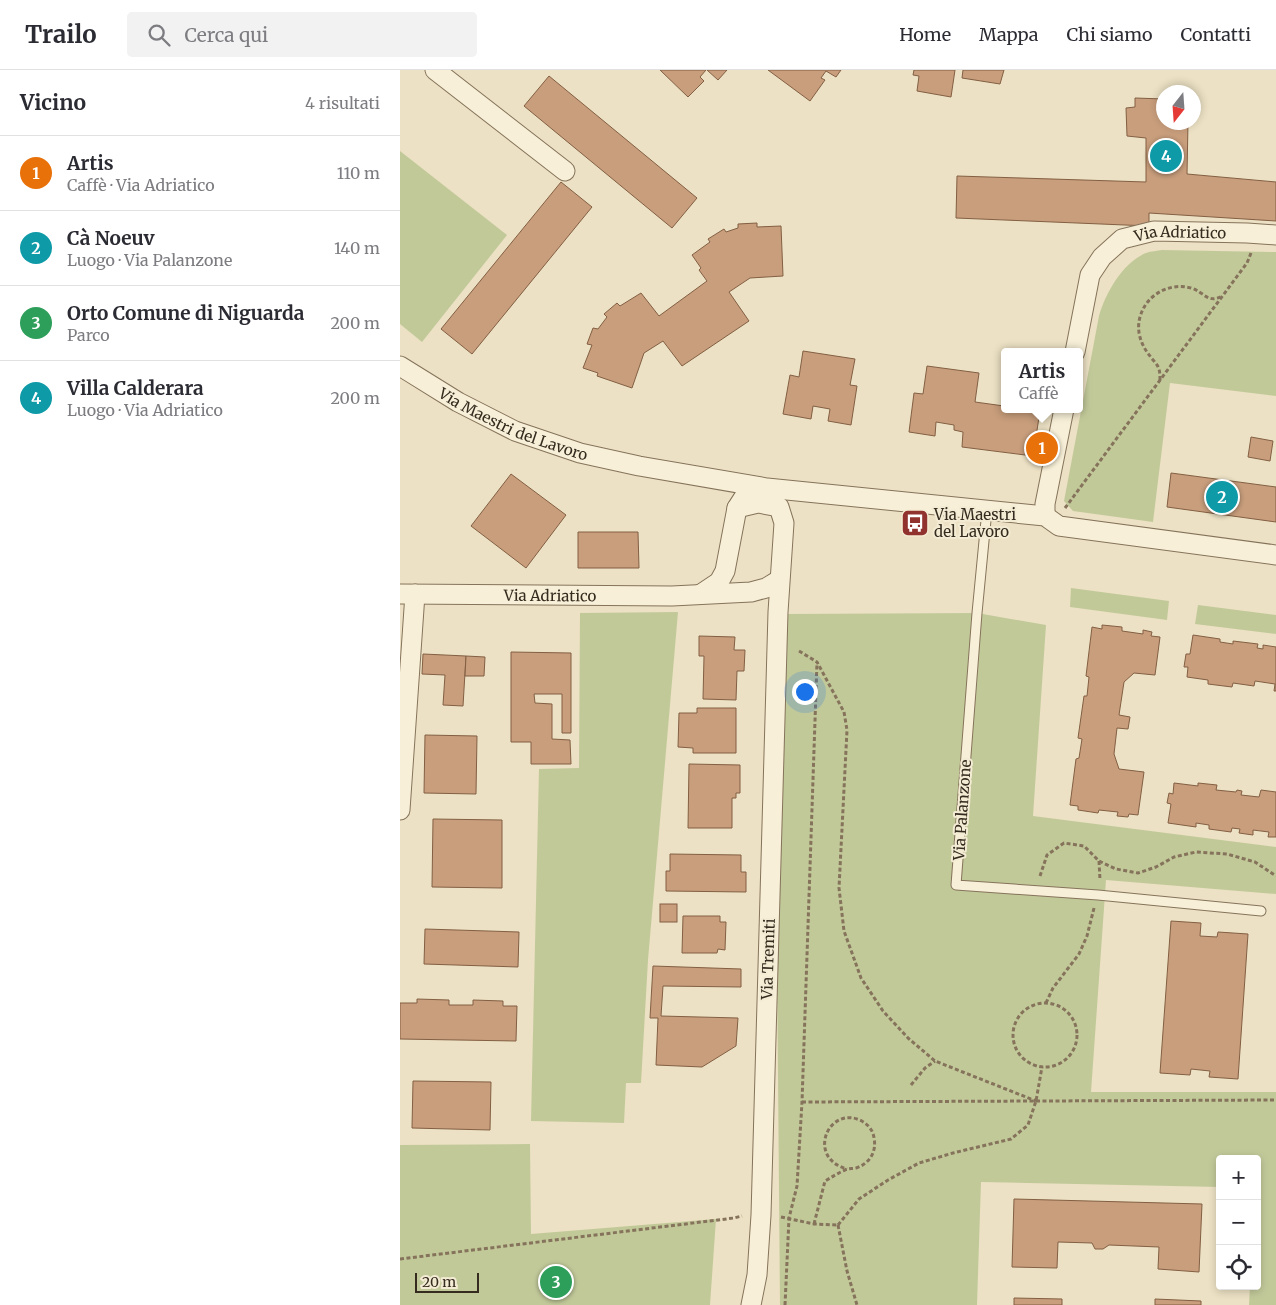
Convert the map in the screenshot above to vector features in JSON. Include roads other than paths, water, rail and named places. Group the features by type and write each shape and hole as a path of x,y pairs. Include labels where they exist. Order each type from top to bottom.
{"street":[{"path":"435,70 565,171"},
{"name":"Via Adriatico","path":"1076,348 1090,276 1102,257 1122,239 1154,231 1276,235"},
{"name":"Via Maestri del Lavoro","path":"400,366 458,402 515,431 580,453 640,466 767,488 1045,516"},
{"path":"1063,413 1045,504 1045,516 1059,526 1276,555"},
{"path":"719,480 732,492 737,508"},
{"path":"701,594 719,582 725,570 737,508 746,495 767,488"},
{"path":"784,523 794,505 812,492"},
{"path":"737,508 758,503 779,507 784,523 779,580"},
{"path":"725,570 728,583 765,599 778,612"},
{"name":"Via Adriatico","path":"407,594 672,596 751,592 766,588 779,580"},
{"name":"Via Tremiti","path":"751,1305 756,1275 761,1215 779,580"},
{"path":"400,810 407,594"}],"lane":[{"name":"Via Palanzone","path":"987,510 956,885 1101,896 1261,912"}],"place":[{"name":"Villa Calderara","path":"1166,156"},
{"name":"Artis","path":"1042,448"},
{"name":"Cà Noeuv","path":"1222,497"},
{"name":"Via Maestri del Lavoro","path":"915,523"},
{"name":"Orto Comune di Niguarda","path":"556,1282"}]}
